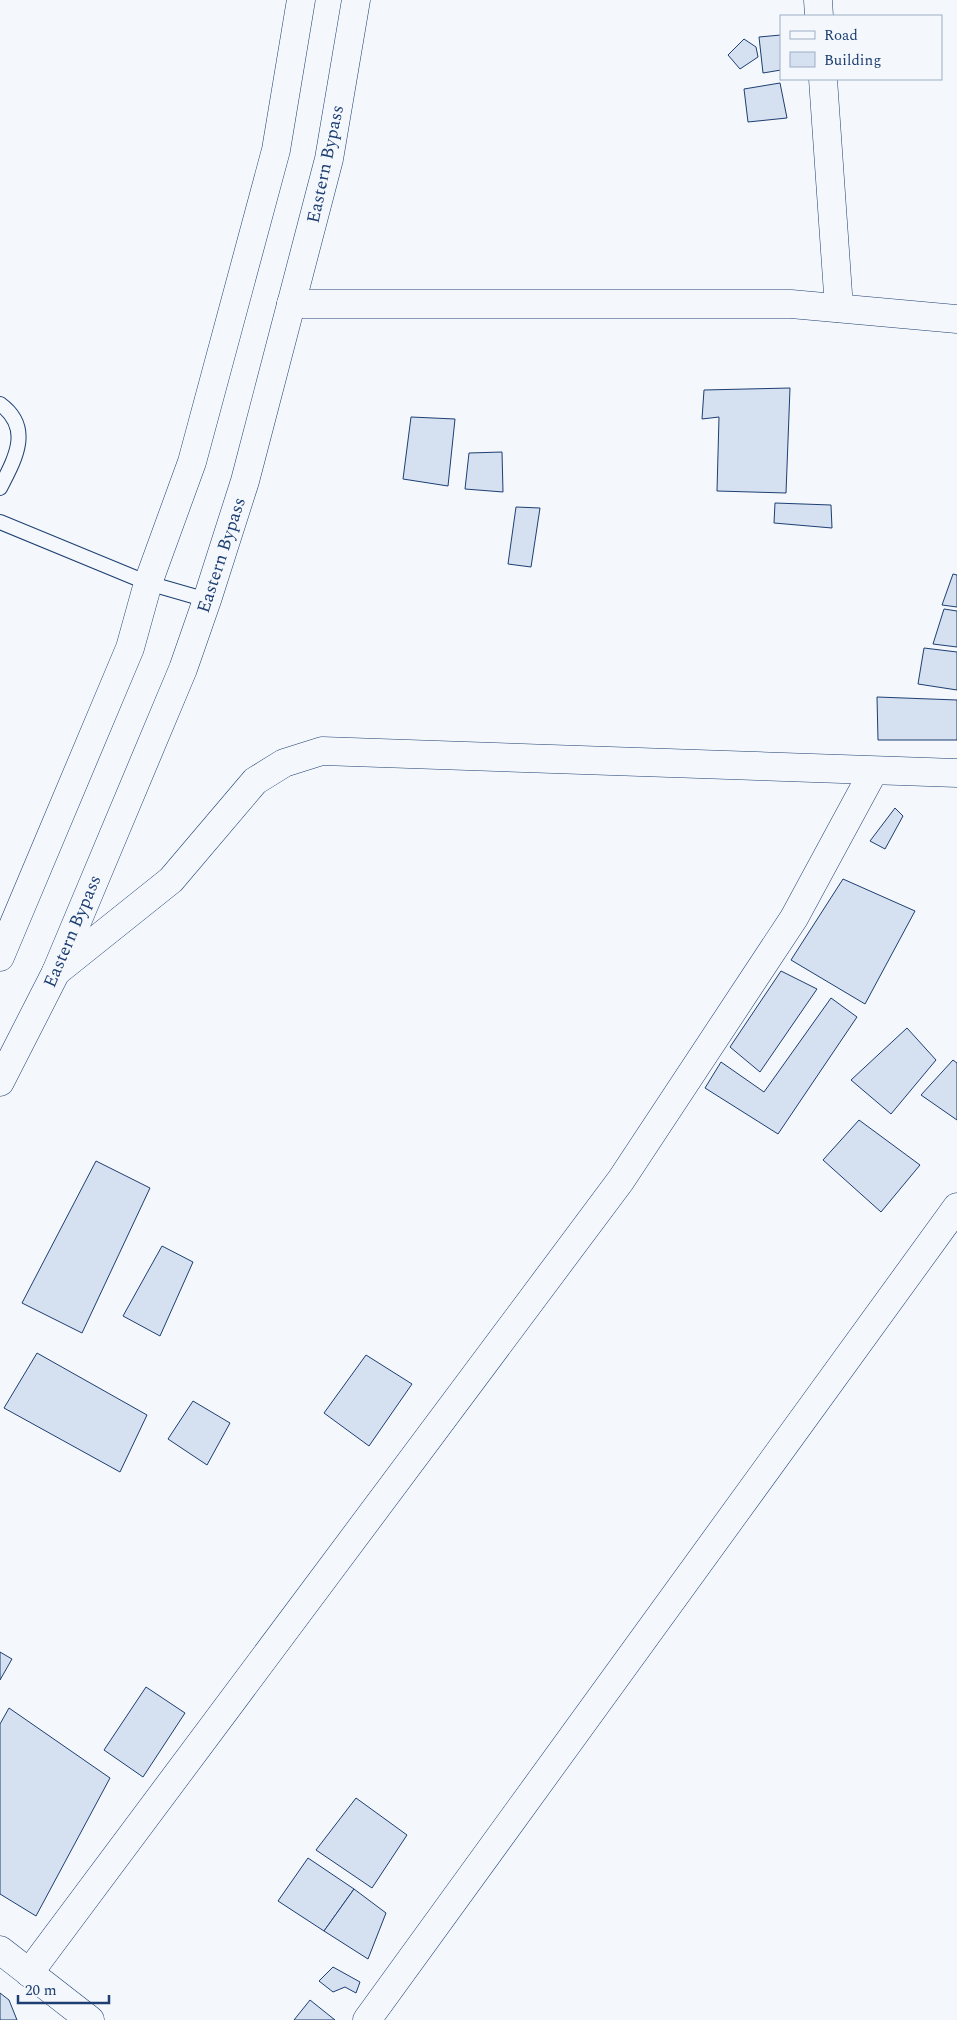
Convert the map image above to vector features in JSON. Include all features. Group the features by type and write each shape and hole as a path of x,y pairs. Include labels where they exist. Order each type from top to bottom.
{"street":[{"path":"0,957 130,648 148,583 192,462 276,150 301,0"},
{"name":"Eastern Bypass","path":"0,1082 56,972 183,669 207,600 244,481 329,159 356,0"},
{"path":"818,0 819,15"},
{"path":"823,80 839,308"},
{"path":"291,304 791,304 957,319"},
{"path":"56,972 171,880 255,781 284,763 322,751 873,772 957,773"},
{"path":"29,1973 621,1180 794,918 873,772"},
{"path":"367,2020 957,1207"},
{"path":"0,1950 90,2020"}],"lane":[{"path":"0,404 8,410 18,424 19,443 0,488"},
{"path":"0,522 148,583 207,600"}],"building":[{"path":"780,35 780,70 763,73 759,37"},
{"path":"744,39 756,47 758,57 740,69 728,55"},
{"path":"780,83 787,118 748,122 744,89"},
{"path":"790,388 786,493 717,491 719,417 702,419 704,390"},
{"path":"411,417 455,419 448,486 403,479"},
{"path":"502,452 503,492 465,489 469,453"},
{"path":"775,503 831,505 832,528 774,523"},
{"path":"516,507 540,508 531,567 508,564"},
{"path":"953,574 957,575 957,607 942,605"},
{"path":"944,609 957,611 957,647 933,644"},
{"path":"924,648 957,652 957,690 918,684"},
{"path":"877,697 957,700 957,740 878,740"},
{"path":"895,808 903,816 885,849 870,841"},
{"path":"843,879 915,911 865,1004 791,960"},
{"path":"781,971 817,989 760,1072 730,1047"},
{"path":"831,998 857,1017 778,1134 705,1088 721,1062 764,1092"},
{"path":"907,1028 936,1060 891,1114 851,1080"},
{"path":"953,1060 957,1063 957,1120 921,1095"},
{"path":"859,1120 920,1165 881,1212 823,1160"},
{"path":"96,1161 150,1188 82,1333 22,1303"},
{"path":"162,1246 193,1262 160,1336 123,1316"},
{"path":"37,1353 147,1415 120,1472 4,1408"},
{"path":"366,1355 412,1384 369,1446 324,1413"},
{"path":"193,1401 230,1423 207,1465 168,1439"},
{"path":"0,1652 12,1659 0,1680"},
{"path":"146,1687 185,1713 143,1777 104,1750"},
{"path":"9,1708 110,1778 36,1916 0,1894 0,1724"},
{"path":"356,1798 407,1835 372,1888 316,1850"},
{"path":"308,1858 354,1889 324,1931 278,1901"},
{"path":"354,1889 386,1913 368,1959 324,1931"},
{"path":"333,1967 360,1982 356,1993 345,1987 333,1992 319,1981"},
{"path":"0,1993 9,2000 17,2020 0,2020"},
{"path":"310,2000 335,2020 294,2020"}]}
